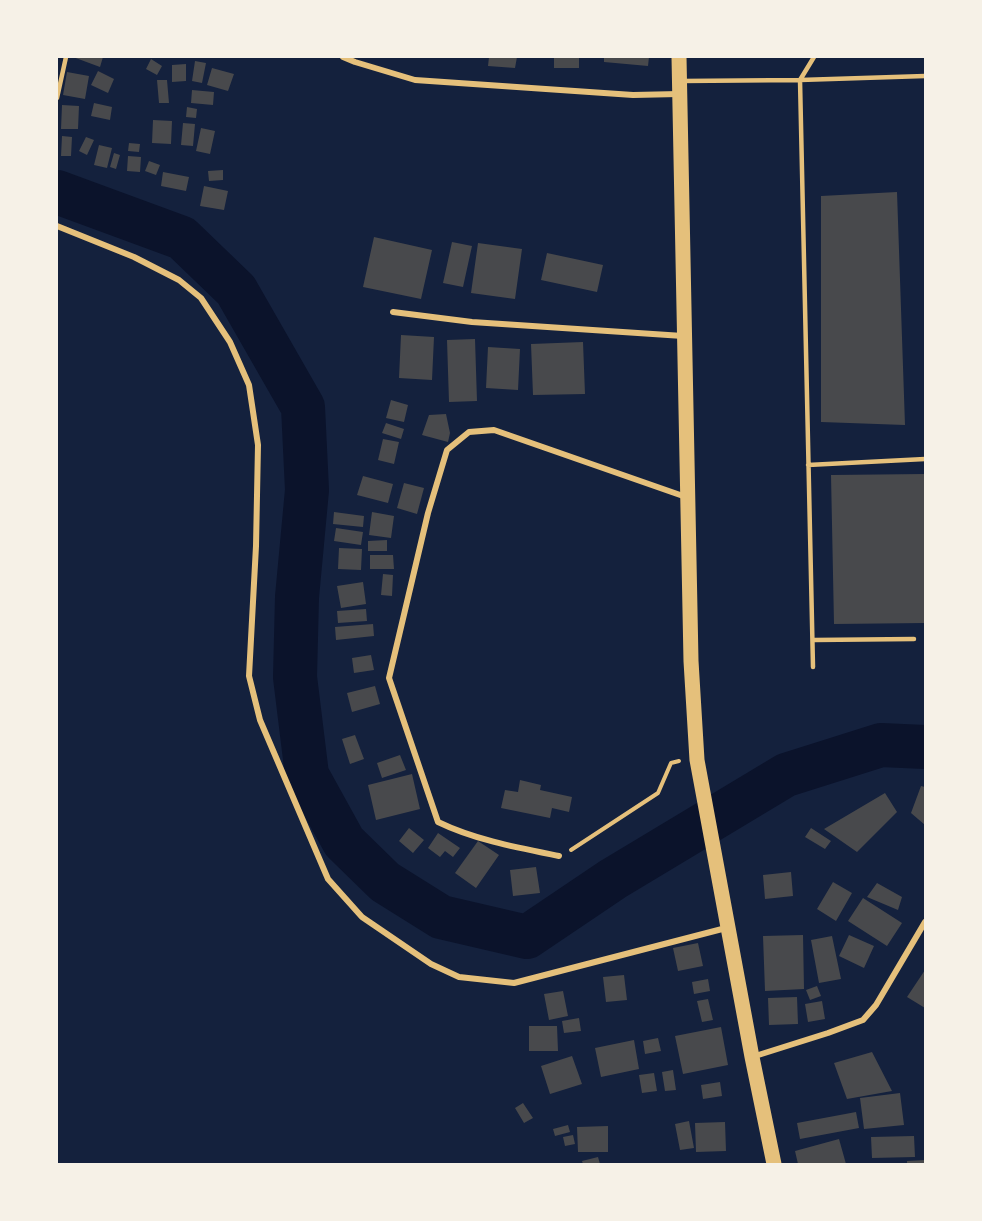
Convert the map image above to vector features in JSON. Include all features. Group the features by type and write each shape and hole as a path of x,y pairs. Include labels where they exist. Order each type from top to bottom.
{"main road":[{"path":"679,57 691,661 697,758 774,1164"}],"street":[{"path":"344,57 415,80 633,94 680,88"},
{"path":"57,226 134,257 179,280 201,298 230,342 249,385 258,445 256,546 249,676 260,720 328,879 362,917 431,964 459,976 514,982 726,920"},
{"path":"393,312 472,322 684,336"},
{"path":"559,856 454,830 438,822 388,678 425,524 447,450 469,432 494,430 688,497"},
{"path":"752,1057 828,1034 863,1020 876,1005 925,922"}],"lane":[{"path":"57,98 66,57"},
{"path":"813,667 800,80 814,57"},
{"path":"680,88 800,80 925,76"},
{"path":"808,465 925,459"},
{"path":"814,640 914,639"}],"path":[{"path":"559,856 578,847 658,793 671,763 697,758"}],"building":[{"path":"73,57 103,57 100,67"},
{"path":"489,57 517,57 515,68 488,66"},
{"path":"554,57 579,57 579,68 554,68"},
{"path":"604,57 649,57 648,66 604,62"},
{"path":"151,59 162,66 157,75 146,69"},
{"path":"195,61 206,63 202,83 192,81"},
{"path":"186,64 186,81 172,82 172,65"},
{"path":"212,68 234,74 228,91 207,85"},
{"path":"98,71 114,79 108,93 91,85"},
{"path":"67,72 89,76 85,99 63,95"},
{"path":"157,80 167,80 169,103 159,103"},
{"path":"192,90 214,92 213,105 191,103"},
{"path":"94,103 112,107 110,120 91,116"},
{"path":"62,105 79,106 78,129 61,129"},
{"path":"187,107 197,109 196,118 186,117"},
{"path":"153,120 172,121 171,144 152,143"},
{"path":"183,123 195,124 193,146 181,145"},
{"path":"201,128 215,131 210,154 196,151"},
{"path":"62,136 72,137 71,156 61,156"},
{"path":"86,137 94,140 87,155 79,151"},
{"path":"129,143 140,144 139,152 128,151"},
{"path":"99,145 112,148 107,168 94,165"},
{"path":"114,153 120,155 116,169 110,167"},
{"path":"128,156 141,157 140,172 127,171"},
{"path":"149,161 160,165 156,175 145,171"},
{"path":"223,170 223,180 209,181 208,171"},
{"path":"163,172 189,177 186,191 161,186"},
{"path":"204,186 228,191 224,210 200,206"},
{"path":"897,192 905,425 821,422 821,196"},
{"path":"374,237 432,250 421,299 363,287"},
{"path":"452,242 472,246 463,287 443,283"},
{"path":"478,243 522,249 515,299 471,293"},
{"path":"547,253 603,265 597,292 541,280"},
{"path":"401,335 434,337 432,380 399,378"},
{"path":"475,339 477,401 449,402 447,340"},
{"path":"583,342 585,394 533,395 531,344"},
{"path":"488,347 520,349 518,390 486,388"},
{"path":"391,400 408,405 404,422 386,418"},
{"path":"446,414 450,433 448,442 422,435 429,415"},
{"path":"386,423 404,429 401,439 382,433"},
{"path":"383,439 399,442 394,464 378,460"},
{"path":"925,474 925,623 834,624 831,475"},
{"path":"363,476 393,484 388,503 357,495"},
{"path":"404,483 424,488 417,514 397,508"},
{"path":"334,512 364,516 363,527 333,524"},
{"path":"372,512 394,516 391,538 369,535"},
{"path":"336,528 363,532 361,545 334,541"},
{"path":"387,540 387,551 368,551 368,541"},
{"path":"339,548 362,549 361,570 338,569"},
{"path":"370,555 393,555 394,569 370,569"},
{"path":"383,574 393,575 392,596 381,595"},
{"path":"363,582 366,604 341,608 337,586"},
{"path":"366,609 367,621 338,623 337,611"},
{"path":"373,624 374,636 336,640 335,627"},
{"path":"371,655 374,670 354,673 352,658"},
{"path":"375,686 380,704 352,712 347,693"},
{"path":"355,735 364,759 350,764 342,739"},
{"path":"400,755 406,770 382,778 377,763"},
{"path":"412,774 420,809 376,820 368,785"},
{"path":"520,780 541,785 540,790 572,797 569,812 552,808 550,818 501,808 505,790 518,792"},
{"path":"921,786 925,787 925,825 911,813"},
{"path":"885,793 897,812 857,852 824,829"},
{"path":"409,828 424,840 413,853 399,841"},
{"path":"811,828 831,841 825,849 805,837"},
{"path":"438,833 460,848 453,857 445,851 440,857 428,848"},
{"path":"478,841 499,855 476,888 455,873"},
{"path":"536,867 540,893 513,896 510,870"},
{"path":"791,872 793,896 765,899 763,875"},
{"path":"833,882 852,893 836,921 817,909"},
{"path":"877,883 902,897 898,910 867,897"},
{"path":"863,898 902,923 887,946 848,921"},
{"path":"803,935 804,989 765,991 763,936"},
{"path":"849,935 874,946 864,968 839,956"},
{"path":"832,936 841,979 819,983 811,940"},
{"path":"698,943 703,966 678,971 673,948"},
{"path":"925,970 925,1008 907,997"},
{"path":"624,975 627,1000 606,1002 603,977"},
{"path":"708,979 710,991 694,994 692,982"},
{"path":"817,986 821,996 810,1000 806,990"},
{"path":"563,991 568,1016 549,1020 544,994"},
{"path":"797,997 798,1024 769,1025 768,998"},
{"path":"708,999 713,1020 702,1022 697,1001"},
{"path":"822,1001 825,1019 808,1022 805,1004"},
{"path":"579,1018 581,1031 564,1033 562,1021"},
{"path":"529,1026 557,1026 558,1051 529,1051"},
{"path":"721,1027 728,1065 683,1074 675,1036"},
{"path":"658,1038 661,1051 645,1054 643,1041"},
{"path":"634,1040 639,1069 601,1077 595,1048"},
{"path":"872,1052 892,1091 847,1099 834,1063"},
{"path":"572,1056 582,1084 550,1094 541,1066"},
{"path":"673,1070 676,1090 665,1091 662,1072"},
{"path":"654,1073 657,1091 642,1093 639,1075"},
{"path":"720,1082 722,1096 703,1099 701,1085"},
{"path":"900,1093 904,1125 864,1129 860,1098"},
{"path":"523,1103 533,1118 524,1123 515,1108"},
{"path":"856,1112 859,1128 800,1139 797,1123"},
{"path":"689,1121 694,1148 680,1150 675,1124"},
{"path":"725,1122 726,1151 696,1152 695,1123"},
{"path":"568,1125 570,1132 555,1136 553,1129"},
{"path":"608,1126 608,1152 578,1152 577,1127"},
{"path":"573,1135 575,1144 565,1146 563,1137"},
{"path":"914,1136 915,1157 872,1158 871,1137"},
{"path":"839,1139 846,1164 798,1164 795,1151"},
{"path":"598,1157 600,1164 583,1164 582,1161"},
{"path":"925,1160 925,1164 907,1164 907,1161"}],"waterway":[{"path":"57,192 182,238 236,290 303,407 307,490 297,597 295,677 307,775 344,842 385,882 441,917 527,937 613,879 786,775 881,745 925,747"}]}
